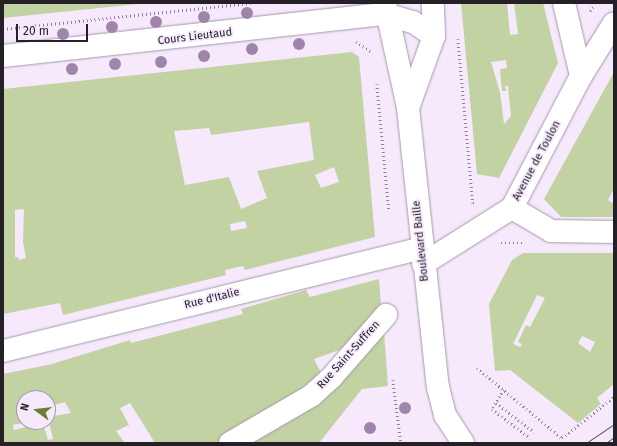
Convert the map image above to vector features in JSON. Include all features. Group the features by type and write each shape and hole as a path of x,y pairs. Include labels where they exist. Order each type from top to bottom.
{"street":[{"name":"Boulevard Baille","path":"408,108 434,36 433,3"},
{"path":"564,3 581,76"},
{"name":"Boulevard Baille","path":"388,7 408,108 422,256 436,375 446,415 463,443"},
{"path":"388,7 434,36"},
{"name":"Cours Lieutaud","path":"3,56 388,7"},
{"name":"Avenue de Toulon","path":"422,256 512,208 581,76 614,23"},
{"path":"512,208 551,231 614,232"},
{"name":"Rue d'Italie","path":"3,351 422,256"},
{"name":"Rue Saint-Suffren","path":"230,443 311,396 331,378 386,315"}],"path":[{"path":"3,29 251,3"},
{"path":"458,34 473,203"},
{"path":"354,40 366,46 374,55"},
{"path":"376,78 389,210"},
{"path":"477,368 562,438 614,397"},
{"path":"392,380 401,443"},
{"path":"504,390 492,409 530,438"},
{"path":"496,403 534,432"}],"building":[{"path":"3,3 138,3 138,4 3,18"},
{"path":"461,3 507,3 510,35 518,34 514,3 543,3 558,63 499,178 477,174","holes":["506,60 507,68 500,69 502,91 506,91 505,86 508,86 511,116 504,124 500,92 491,62"]},
{"path":"352,52 359,57 375,237 245,270 243,266 225,270 226,275 63,315 60,303 3,314 3,89","holes":["309,122 314,160 257,171 267,198 241,209 229,177 185,185 174,131 209,128 211,135","334,167 339,182 321,188 315,175","24,209 23,242 26,258 19,260 18,257 15,257 15,210","245,221 247,228 231,231 230,224"]},
{"path":"614,72 614,189 608,200 614,204 614,217 561,217 544,199"},
{"path":"523,253 614,253 614,384 597,398 601,404 578,423 510,370 495,371 489,304 512,260","holes":["537,295 545,298 530,327 526,325 518,342 522,344 520,347 513,344","582,336 595,342 590,352 578,343"]},
{"path":"379,279 381,307 342,349 314,359 322,375 316,382 218,443 155,443 130,403 120,408 129,425 116,431 125,443 3,443 3,374 52,364 130,340 131,343 243,314 241,309 306,290 310,297"},
{"path":"384,332 388,386 362,389 319,443 243,443"}],"tram line":[{"path":"586,443 614,424"},
{"path":"606,443 614,437"}]}
